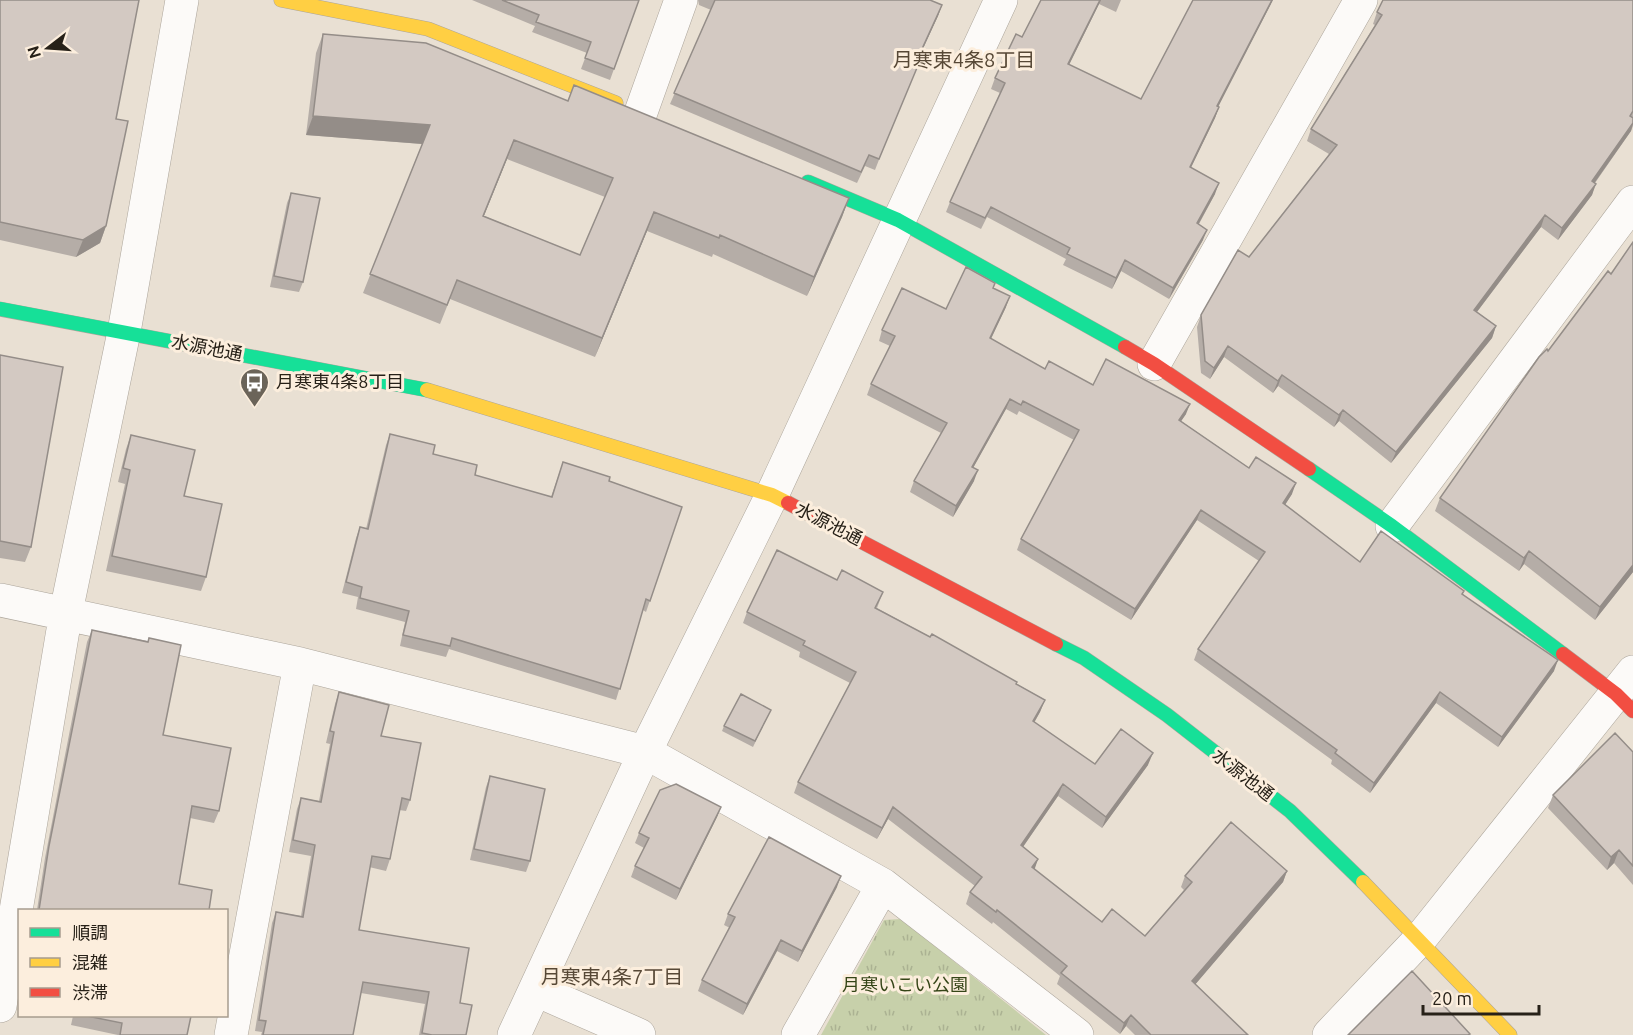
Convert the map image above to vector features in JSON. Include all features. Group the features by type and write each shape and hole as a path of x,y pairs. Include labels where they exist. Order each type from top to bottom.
{"street":[{"path":"0,1006 66,612 124,332 182,0"},
{"path":"281,0 428,29 646,115 681,0"},
{"path":"514,1035 645,752 772,495 1001,0"},
{"path":"1154,364 1361,0"},
{"path":"791,175 898,220 1154,364 1392,526 1627,692 1420,939 1329,1035"},
{"path":"1392,526 1633,202"},
{"name":"水源池通","path":"0,309 438,392 772,495 1084,658 1158,708 1290,811 1420,939 1510,1035"},
{"path":"0,600 66,612 300,664 645,752 883,885 1077,1035"},
{"path":"231,1035 300,664"},
{"path":"798,1035 883,885"},
{"path":"536,990 639,1035"}],"green space":[{"name":"月寒いこい公園","path":"901,919 1046,1035 821,1035 884,920"}],"building":[{"path":"0,0 139,0 116,119 128,121 106,226 83,240 0,222"},
{"path":"502,0 639,0 614,69 585,58 591,42 536,22 539,15"},
{"path":"715,0 930,0 942,5 916,62 919,63 879,159 869,155 861,172 674,93"},
{"path":"1041,0 1100,0 1068,64 1141,99 1193,0 1272,0 1217,106 1219,107 1190,167 1219,183 1197,223 1207,230 1173,288 1125,260 1116,278 1067,254 1070,248 991,207 985,218 950,202 1005,83 995,78 1016,34 1022,37"},
{"path":"1383,0 1633,0 1633,111 1630,116 1633,118 1633,123 1592,181 1596,184 1562,228 1545,215 1474,310 1496,326 1396,452 1343,410 1339,415 1282,375 1278,381 1228,346 1214,368 1205,361 1201,315 1238,250 1249,257 1337,145 1311,129 1382,15 1377,12"},
{"path":"323,34 426,43 568,101 574,85 849,198 814,277 720,235 719,238 654,212 602,338 457,280 447,305 370,274 430,125 313,116","holes":["514,140 613,178 580,255 483,216"]},
{"path":"291,193 320,198 303,282 274,276"},
{"path":"1633,242 1633,565 1600,607 1529,551 1524,558 1440,498 1539,357 1547,349 1548,351 1608,271 1611,274"},
{"path":"966,267 995,283 993,288 1010,296 990,338 1045,369 1049,361 1093,385 1106,359 1190,404 1179,420 1249,468 1256,457 1296,483 1283,503 1360,562 1381,531 1464,591 1462,594 1558,660 1502,737 1440,692 1374,783 1335,753 1337,750 1198,649 1265,552 1201,510 1135,609 1021,539 1079,430 1023,401 1021,405 1010,399 972,467 978,470 956,506 914,481 947,423 871,384 895,336 882,330 902,288 946,309"},
{"path":"0,355 63,367 31,547 0,541"},
{"path":"390,434 435,445 433,454 477,465 475,475 552,497 563,462 610,477 609,481 682,507 650,601 646,599 620,689 452,638 450,646 403,635 409,611 360,598 362,587 346,582 360,527 368,529"},
{"path":"131,435 195,450 184,496 222,504 206,577 112,556 130,470 123,468"},
{"path":"777,550 837,580 842,570 883,592 875,608 930,637 932,634 1045,700 1033,721 1095,764 1121,729 1153,753 1106,817 1063,784 1021,845 1038,859 1032,867 1102,922 1112,909 1145,936 1192,882 1185,876 1231,822 1287,871 1192,981 1248,1035 1151,1035 1131,1015 1124,1023 1061,973 1067,966 997,910 996,912 970,892 982,877 893,807 882,828 798,782 856,672 803,645 805,641 747,612"},
{"path":"92,630 148,642 149,638 181,645 163,735 231,748 219,811 192,806 179,884 212,890 209,909 39,909 49,846"},
{"path":"339,692 389,705 381,736 421,743 410,800 402,798 390,859 372,856 359,930 469,948 460,1003 472,1005 466,1035 422,1033 429,992 363,982 353,1035 263,1035 266,1021 259,1020 276,912 303,917 315,845 293,840 301,798 321,802 334,732 330,731"},
{"path":"741,694 771,710 755,741 724,726"},
{"path":"1615,733 1633,752 1633,866 1619,850 1611,857 1553,795"},
{"path":"490,776 545,789 530,861 474,849"},
{"path":"676,784 721,807 680,889 635,866 649,838 639,833 660,790"},
{"path":"769,837 841,876 802,951 781,940 747,1004 702,980 735,917 728,914"},
{"path":"1412,971 1470,1034 1348,1035"},
{"path":"92,1017 191,1017 187,1035 120,1035 122,1023"}],"traffic: fast":[{"path":"808,182 898,220 1125,347"},
{"path":"0,309 427,390"},
{"path":"1309,469 1392,526 1563,654"},
{"path":"1056,644 1084,658 1167,715 1290,811 1363,882"}],"traffic: slow":[{"path":"281,0 428,29 616,103"},
{"path":"427,390 772,495 788,503"},
{"path":"1363,882 1510,1035"}],"traffic: jam":[{"path":"1125,347 1154,364 1309,469"},
{"path":"788,503 1056,644"},
{"path":"1563,654 1616,694 1633,711"}],"place":[{"name":"月寒東4条8丁目","path":"255,408"}],"district":[{"name":"月寒東4条8丁目","path":"964,60"},
{"name":"月寒東4条7丁目","path":"612,977"}]}
